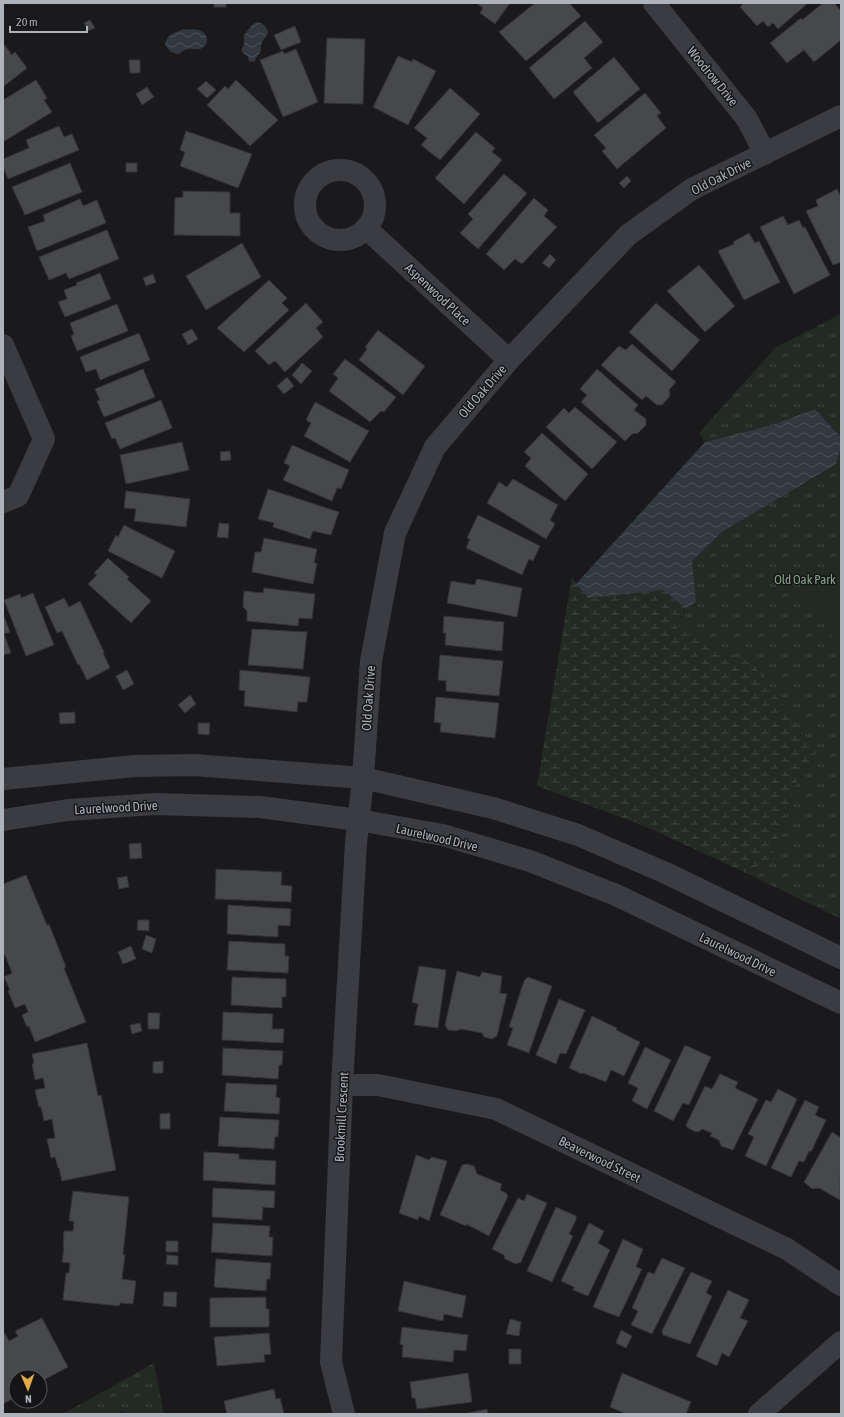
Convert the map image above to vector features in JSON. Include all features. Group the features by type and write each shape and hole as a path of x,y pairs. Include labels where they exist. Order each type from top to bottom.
{"street":[{"name":"Woodrow Drive","path":"654,3 747,119 765,154"},
{"name":"Old Oak Drive","path":"358,820 363,778 371,661 395,533 435,446 509,360 628,235 692,189 841,116"},
{"name":"Aspenwood Place","path":"367,229 509,360"},
{"path":"3,345 44,439 18,496 3,502"},
{"path":"3,779 135,766 194,765 363,778 493,808 578,835 668,874 841,958"},
{"name":"Laurelwood Drive","path":"3,820 68,810 155,804 260,807 358,820 443,835 530,862 616,895 841,1003"},
{"name":"Brookmill Crescent","path":"344,1414 331,1362 342,1085 358,820"},
{"name":"Beaverwood Street","path":"342,1085 378,1084 496,1109 787,1249 841,1285"},
{"path":"759,1414 841,1342"}],"green space":[{"path":"841,314 841,437 815,409 772,425 705,442 699,433 776,347"},
{"name":"Old Oak Park","path":"841,447 841,919 746,873 772,857 797,781 816,753 678,628 686,609 696,602 692,561 722,532 836,464"},
{"path":"841,560 841,651 802,589"},
{"path":"572,576 576,584 588,598 664,589 686,609 678,628 753,664 816,753 797,781 772,857 746,873 642,825 537,786"},
{"path":"154,1363 164,1414 124,1414 123,1410 117,1414 63,1414"}],"water":[{"path":"257,22 264,26 268,32 262,43 261,51 255,61 252,62 249,61 248,57 242,52 242,49 244,44 244,35 253,24"},
{"path":"184,29 202,32 206,36 207,42 200,49 188,49 177,54 171,52 165,45 166,41 172,34"},
{"path":"815,409 841,437 841,447 836,464 722,532 692,561 696,602 686,609 664,590 588,598 576,584 705,442 772,425"}],"building":[{"path":"214,3 226,3 226,7 214,7"},
{"path":"476,3 510,3 495,24 480,13 483,8"},
{"path":"535,3 569,3 581,16 526,61 499,32"},
{"path":"744,3 808,3 778,29 773,23 768,27 763,21 757,26 740,7"},
{"path":"823,3 834,3 841,11 841,40 814,62 804,50 787,63 770,43 801,18 802,20"},
{"path":"90,20 95,28 88,31 84,23"},
{"path":"585,21 603,42 584,58 592,68 554,99 529,68"},
{"path":"295,26 301,42 281,50 274,35"},
{"path":"327,38 365,39 363,104 324,103"},
{"path":"3,43 12,55 15,52 27,68 3,87"},
{"path":"296,49 318,102 283,117 260,60 283,51 284,54"},
{"path":"398,56 412,62 413,59 436,71 408,125 373,107"},
{"path":"614,57 640,89 598,123 573,92"},
{"path":"129,60 140,60 140,73 130,73"},
{"path":"36,80 47,98 44,100 52,112 3,142 3,100"},
{"path":"236,80 278,120 250,146 207,105 225,86 228,89"},
{"path":"206,81 216,90 207,98 197,89"},
{"path":"147,87 154,97 142,105 136,94"},
{"path":"450,88 480,114 440,160 421,145 427,138 414,128"},
{"path":"645,93 661,113 657,116 666,128 617,169 602,151 606,148 594,135"},
{"path":"59,126 64,137 72,134 79,150 8,179 3,167 3,159 29,148 26,140"},
{"path":"186,131 252,154 238,188 180,166 185,152 180,150"},
{"path":"476,132 495,148 492,152 502,160 464,204 435,178"},
{"path":"70,163 82,192 25,215 12,187"},
{"path":"126,163 137,163 137,172 126,172"},
{"path":"504,174 527,193 478,249 460,233 473,219 468,214"},
{"path":"627,176 631,181 624,188 619,183"},
{"path":"837,189 841,197 841,262 833,265 806,211 818,206 816,200"},
{"path":"183,191 230,192 230,213 240,213 240,236 174,235 175,198 183,197"},
{"path":"534,198 548,210 544,216 557,227 522,264 515,259 504,270 486,254"},
{"path":"80,199 83,206 97,200 106,223 37,251 28,227 45,221 43,215"},
{"path":"783,216 788,225 799,220 803,228 805,227 830,275 794,294 760,227"},
{"path":"107,230 119,259 69,279 66,273 49,280 39,257"},
{"path":"749,233 755,243 759,241 780,282 744,300 718,251 734,244 733,242"},
{"path":"242,243 261,277 206,310 186,276"},
{"path":"550,254 556,260 549,268 542,263"},
{"path":"699,265 735,306 705,332 667,291"},
{"path":"100,273 111,299 65,317 58,302 67,299 64,290 77,285 76,283"},
{"path":"153,274 156,282 146,286 143,278"},
{"path":"269,280 287,298 282,303 289,310 244,352 217,328"},
{"path":"306,303 323,322 316,328 323,337 285,372 275,361 269,365 255,351"},
{"path":"656,303 700,340 672,371 629,332"},
{"path":"117,304 128,331 77,351 71,336 74,334 70,323"},
{"path":"192,329 198,339 188,345 182,334"},
{"path":"378,330 425,366 403,395 359,360 367,349 365,347"},
{"path":"139,333 150,360 100,380 96,369 86,372 80,357"},
{"path":"632,344 676,382 669,390 670,396 662,405 657,405 646,396 642,400 601,365 619,346 626,350"},
{"path":"345,359 396,397 384,412 381,411 370,422 329,391 338,378 333,374"},
{"path":"302,363 312,371 301,384 292,375"},
{"path":"143,369 155,397 104,417 97,401 100,400 95,389"},
{"path":"597,369 638,405 634,410 646,419 646,425 638,433 632,434 625,441 581,402 587,395 580,389"},
{"path":"287,377 294,386 284,394 277,386"},
{"path":"161,400 172,428 120,449 115,438 112,439 105,423"},
{"path":"315,402 369,431 350,462 304,436 311,423 306,420"},
{"path":"575,407 617,442 592,469 546,427 564,408 569,413"},
{"path":"542,433 588,474 565,501 525,466 531,458 524,452"},
{"path":"182,442 189,470 126,484 120,455"},
{"path":"292,445 349,470 341,489 337,488 332,501 283,480 290,466 284,463"},
{"path":"230,451 231,460 221,461 220,452"},
{"path":"513,479 558,505 550,520 555,524 546,539 487,503 499,482 507,487"},
{"path":"268,489 339,512 331,535 313,531 310,539 273,527 274,523 258,519"},
{"path":"126,491 190,499 186,527 134,521 136,509 124,508"},
{"path":"478,515 540,546 533,561 529,559 522,575 466,548 470,539 467,538"},
{"path":"219,523 229,524 228,538 217,537"},
{"path":"124,525 175,551 162,578 108,551 116,535 118,537"},
{"path":"264,538 317,549 314,563 317,563 313,584 252,572 255,552 261,552"},
{"path":"108,558 129,577 127,579 151,601 131,623 88,584 97,575 94,573"},
{"path":"478,579 522,588 517,617 447,603 451,581 475,585 476,580"},
{"path":"264,588 315,594 312,619 299,618 298,626 247,621 247,611 243,607 244,591 263,593"},
{"path":"33,593 54,645 26,656 4,600 20,594 21,598"},
{"path":"64,598 69,607 80,601 110,668 87,680 62,631 57,633 45,607"},
{"path":"3,614 10,632 4,634 11,653 3,655"},
{"path":"444,616 504,622 502,651 445,645 446,633 443,633"},
{"path":"252,629 307,632 303,669 248,665"},
{"path":"440,655 503,661 499,696 446,691 446,681 438,680"},
{"path":"127,670 134,684 123,690 116,676"},
{"path":"240,670 310,677 307,702 298,702 297,712 244,706 245,691 239,690"},
{"path":"190,695 196,704 185,713 178,705"},
{"path":"436,697 499,703 495,738 440,732 441,723 434,722"},
{"path":"75,712 75,723 60,724 59,713"},
{"path":"198,723 210,723 209,735 198,734"},
{"path":"141,843 142,858 130,859 129,844"},
{"path":"216,869 282,872 281,885 292,886 291,902 215,899"},
{"path":"26,875 47,925 49,924 66,967 64,968 86,1022 35,1042 29,1026 27,1027 22,1015 28,1012 25,1004 15,1008 8,991 10,990 4,977 12,973 5,955 3,956 3,884"},
{"path":"127,876 129,887 119,889 117,878"},
{"path":"228,905 291,909 290,926 278,925 278,937 227,934"},
{"path":"138,920 149,920 149,931 137,930"},
{"path":"146,935 156,939 152,953 142,949"},
{"path":"229,941 285,944 285,956 289,956 288,973 227,970"},
{"path":"131,946 136,959 123,964 118,952"},
{"path":"419,966 446,970 438,1028 414,1025 418,1004 412,1002"},
{"path":"457,971 480,977 482,972 502,976 500,993 507,994 497,1036 492,1039 484,1037 482,1033 461,1029 456,1031 448,1030 445,1025"},
{"path":"232,977 286,979 286,997 282,997 282,1008 231,1005"},
{"path":"528,977 552,986 529,1053 507,1045 513,1028 509,1027 524,981"},
{"path":"559,999 585,1010 566,1054 560,1053 556,1064 536,1055"},
{"path":"223,1012 273,1014 272,1029 284,1029 283,1043 222,1040"},
{"path":"148,1013 160,1013 159,1029 148,1029"},
{"path":"592,1016 617,1028 616,1030 640,1042 624,1076 611,1070 606,1082 569,1068"},
{"path":"140,1023 142,1031 132,1034 130,1025"},
{"path":"87,1043 98,1096 101,1095 116,1170 62,1181 55,1157 51,1158 47,1139 55,1138 52,1119 44,1121 41,1107 39,1107 35,1090 45,1088 43,1078 35,1080 32,1054"},
{"path":"685,1045 711,1057 689,1105 683,1103 673,1121 654,1111"},
{"path":"645,1047 671,1060 647,1109 632,1101 638,1088 628,1083"},
{"path":"223,1048 283,1051 282,1065 279,1065 278,1079 222,1075"},
{"path":"163,1061 163,1073 153,1073 153,1062"},
{"path":"720,1074 738,1082 735,1088 758,1099 733,1150 721,1146 719,1140 710,1136 712,1133 702,1129 696,1132 688,1128 686,1125 705,1086 712,1089"},
{"path":"226,1083 277,1085 276,1097 280,1098 279,1114 224,1111"},
{"path":"778,1089 797,1099 766,1166 745,1156 754,1137 748,1134 766,1100 771,1102"},
{"path":"805,1100 819,1107 815,1115 826,1120 811,1152 809,1151 804,1162 799,1161 791,1177 771,1168"},
{"path":"170,1113 170,1129 160,1129 160,1114"},
{"path":"220,1117 279,1120 278,1137 275,1137 274,1149 218,1146"},
{"path":"832,1132 841,1138 840,1200 819,1188 812,1189 804,1182"},
{"path":"204,1152 239,1154 239,1159 276,1161 275,1185 203,1180"},
{"path":"416,1155 429,1160 432,1157 447,1161 429,1221 419,1216 418,1220 399,1213"},
{"path":"467,1164 474,1166 477,1174 502,1184 500,1190 508,1196 489,1236 466,1224 466,1226 440,1215 462,1165"},
{"path":"213,1188 275,1191 274,1208 263,1207 262,1220 212,1217"},
{"path":"73,1191 129,1197 122,1279 136,1281 133,1304 120,1303 119,1306 63,1300 66,1273 69,1273 70,1263 62,1262 64,1231 73,1231 74,1221 69,1221"},
{"path":"527,1194 547,1203 521,1262 516,1264 505,1259 504,1255 492,1249 518,1198 524,1201"},
{"path":"556,1207 576,1216 576,1220 569,1234 573,1236 552,1282 527,1271"},
{"path":"213,1223 270,1226 269,1237 273,1237 272,1256 211,1252"},
{"path":"589,1223 604,1231 598,1243 610,1250 588,1296 573,1290 574,1287 561,1281"},
{"path":"623,1239 643,1249 636,1267 642,1269 619,1317 593,1307"},
{"path":"166,1241 178,1241 178,1252 166,1252"},
{"path":"167,1255 178,1256 178,1265 166,1264"},
{"path":"662,1258 685,1268 652,1334 631,1325 638,1311 632,1308 648,1272 654,1274"},
{"path":"216,1259 271,1263 270,1279 267,1279 266,1291 214,1287"},
{"path":"691,1272 712,1281 706,1293 712,1296 690,1344 663,1335 662,1331"},
{"path":"404,1281 466,1296 462,1318 444,1314 443,1321 398,1311"},
{"path":"728,1290 749,1300 740,1318 748,1321 729,1357 722,1353 717,1366 696,1356"},
{"path":"164,1292 177,1292 176,1307 163,1306"},
{"path":"266,1297 266,1309 269,1309 269,1327 210,1327 210,1298"},
{"path":"42,1318 68,1367 48,1378 48,1369 8,1369 8,1401 3,1404 3,1333 4,1332 9,1341 18,1336 15,1331"},
{"path":"510,1319 521,1322 519,1336 506,1334"},
{"path":"402,1327 468,1335 466,1351 454,1350 453,1362 402,1357 403,1345 400,1344"},
{"path":"621,1330 632,1336 626,1348 616,1343"},
{"path":"269,1333 271,1354 264,1355 265,1362 217,1366 214,1337"},
{"path":"509,1349 521,1349 521,1364 509,1364"},
{"path":"468,1373 472,1402 417,1409 415,1398 412,1398 410,1382"},
{"path":"622,1373 691,1402 686,1414 626,1414 610,1407"},
{"path":"274,1389 276,1399 280,1398 284,1414 227,1414 224,1401"},
{"path":"487,1409 488,1414 464,1414"}]}
